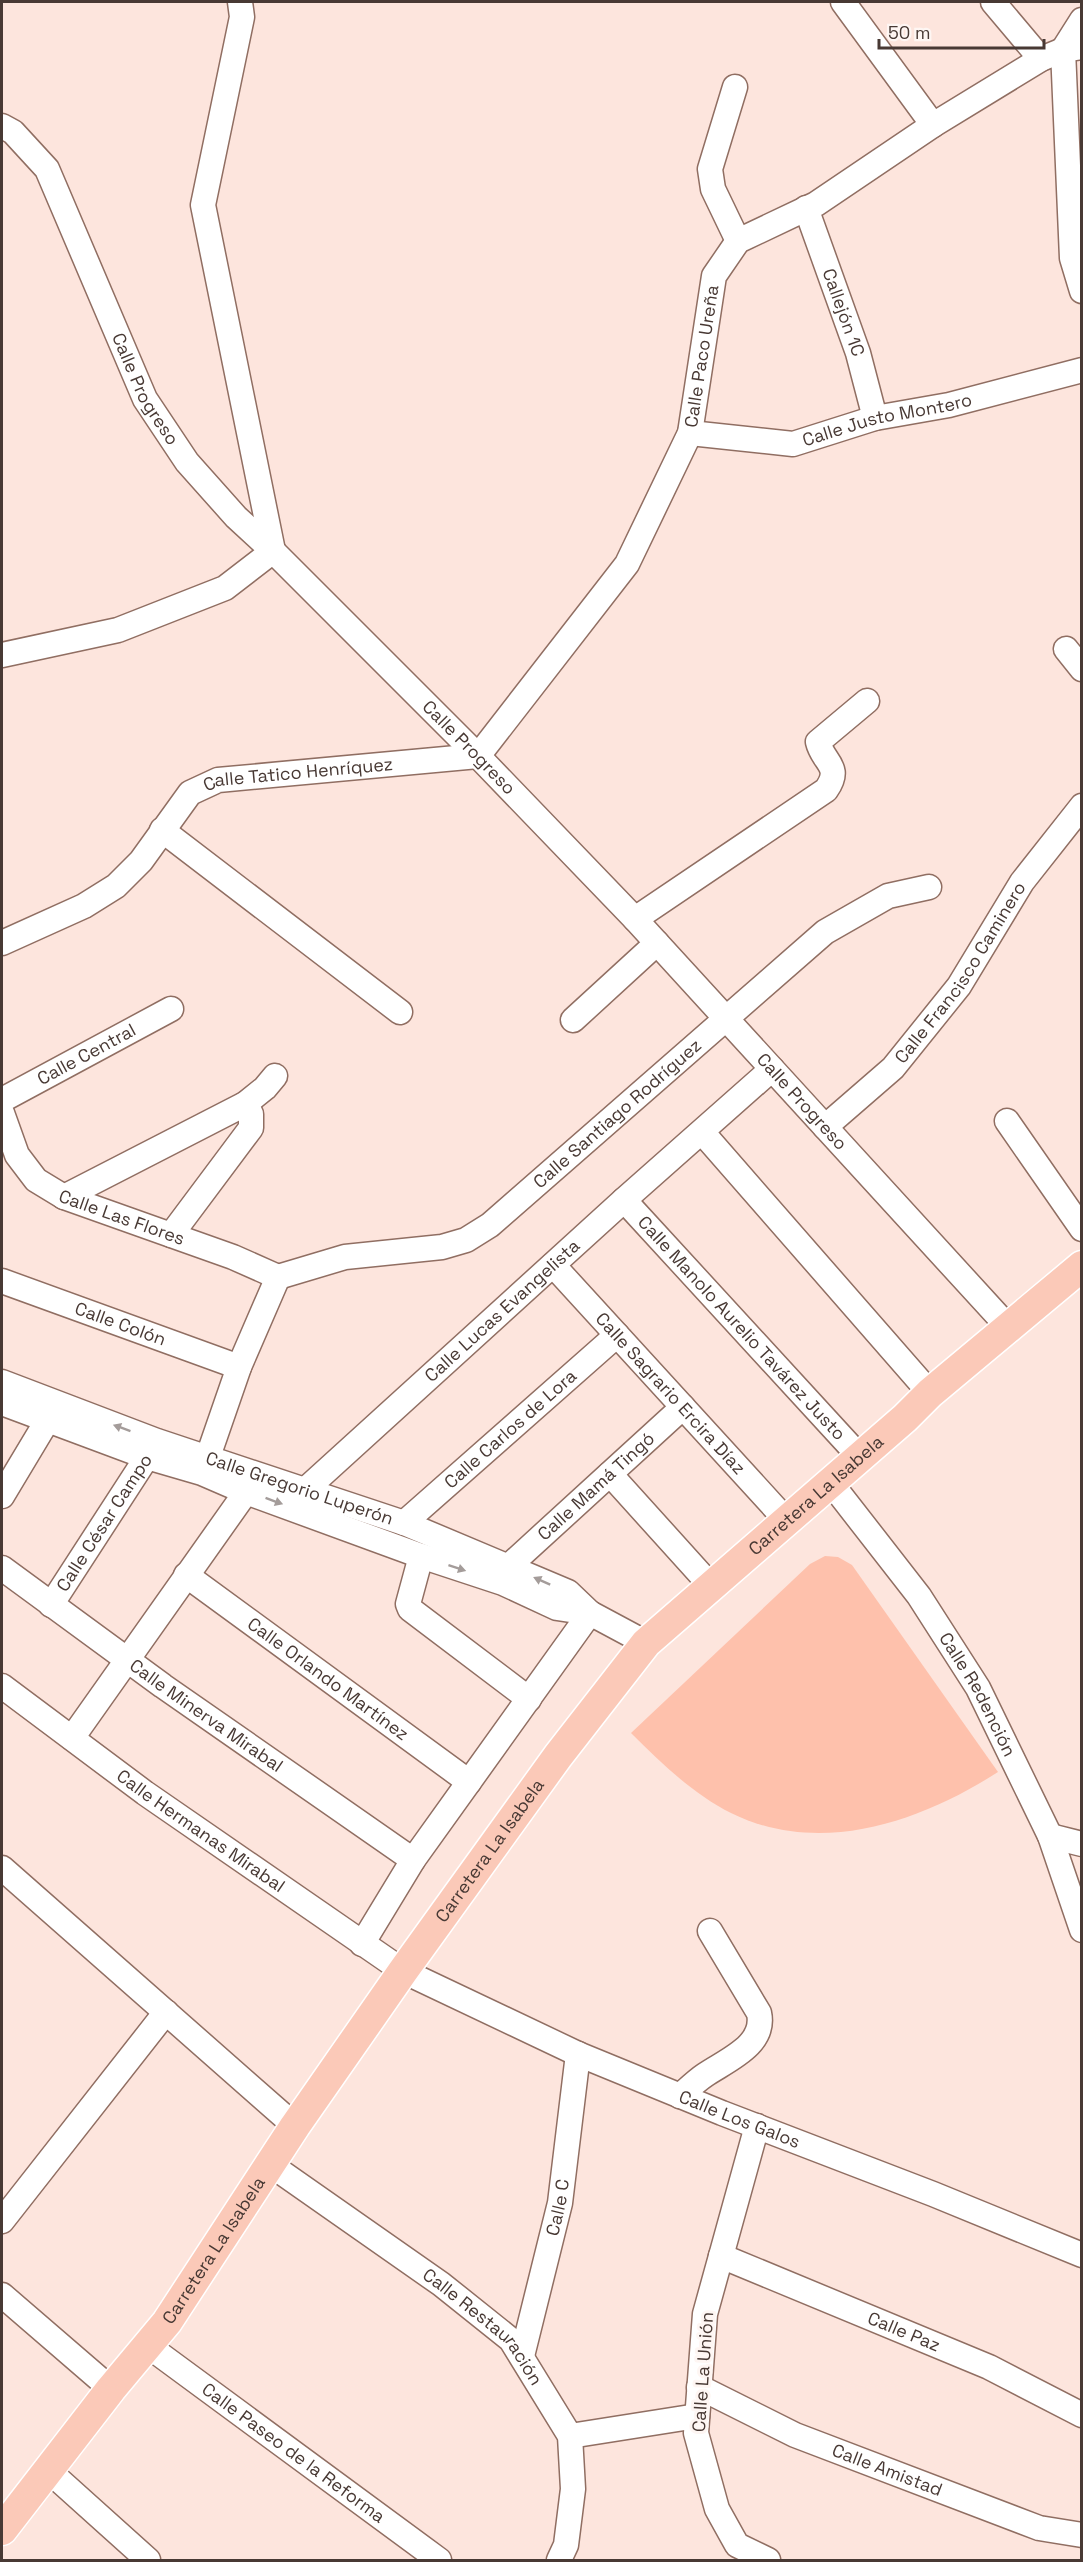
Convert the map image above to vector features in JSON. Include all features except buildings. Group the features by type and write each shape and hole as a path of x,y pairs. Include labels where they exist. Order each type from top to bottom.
{"main road":[{"name":"Carretera La Isabela","path":"2,2530 111,2389 167,2322 295,2126 403,1971 558,1756 645,1643 788,1521 905,1418 930,1393 1082,1266"}],"street":[{"path":"2,655 118,630 225,588 273,550 203,205 242,17 240,2"},
{"path":"843,2 933,125"},
{"path":"993,2 1041,59"},
{"path":"1082,20 1072,48 1072,258 1082,291"},
{"name":"Calle Paco Ureña","path":"478,756 627,564 690,434 714,276 738,241 806,208 933,125 1041,59 1072,48"},
{"path":"735,87 710,169 714,189 738,241"},
{"name":"Calle Progreso","path":"2,126 13,132 47,169 145,399 187,462 236,517 273,550 478,756 635,919 1008,1328"},
{"name":"Callejón 1C","path":"806,208 858,353 875,418"},
{"name":"Calle Justo Montero","path":"690,434 793,444 875,418 949,405 1082,370"},
{"path":"1066,649 1082,669"},
{"path":"635,919 826,790 833,780 832,766 818,742 867,702"},
{"name":"Calle Tatico Henríquez","path":"2,943 84,906 117,886 141,861 190,793 218,780 478,756"},
{"name":"Calle Francisco Caminero","path":"825,1127 893,1068 959,986 1022,882 1082,806"},
{"path":"162,830 400,1012"},
{"name":"Calle Santiago Rodríguez","path":"278,1277 345,1257 441,1247 466,1240 490,1226 825,932 888,896 929,886"},
{"path":"573,1020 657,943"},
{"name":"Calle Central","path":"2,1100 171,1009"},
{"name":"Calle Lucas Evangelista","path":"304,1491 553,1264 772,1069"},
{"path":"64,1197 245,1104 265,1089 275,1076"},
{"path":"171,1235 251,1128 251,1114 245,1104"},
{"name":"Calle Las Flores","path":"2,1113 17,1155 36,1180 64,1197 233,1257 278,1277"},
{"path":"1007,1121 1082,1229"},
{"path":"702,1132 930,1393"},
{"name":"Calle Manolo Aurelio Tavárez Justo","path":"624,1200 860,1457"},
{"name":"Calle Sagrario Ercira Díaz","path":"553,1264 788,1521"},
{"path":"205,1465 239,1367 278,1277"},
{"name":"Calle Colón","path":"2,1281 239,1367"},
{"name":"Calle Carlos de Lora","path":"404,1523 617,1335"},
{"name":"Calle Gregorio Luperón","path":"2,1382 50,1412"},
{"name":"Calle Gregorio Luperón","path":"2,1403 50,1412 152,1449 304,1491 404,1523 568,1592 590,1613 645,1643"},
{"name":"Calle Mamá Tingó","path":"509,1566 683,1407"},
{"path":"2,1496 50,1412"},
{"name":"Calle César Campo","path":"51,1605 152,1449"},
{"name":"Calle Gregorio Luperón","path":"205,1465 246,1491 421,1556 503,1583 557,1608 590,1613"},
{"path":"610,1474 712,1587"},
{"name":"Calle Redención","path":"831,1483 919,1596 978,1688 1050,1836 1082,1930"},
{"path":"72,1738 246,1491"},
{"path":"421,1556 408,1604 410,1609 529,1699"},
{"name":"Calle Minerva Mirabal","path":"2,1569 126,1660 413,1860"},
{"name":"Calle Orlando Martínez","path":"186,1575 469,1782"},
{"path":"362,1944 413,1860 590,1613"},
{"name":"Calle Hermanas Mirabal","path":"2,1686 145,1793 403,1971"},
{"path":"1050,1836 1082,1844"},
{"path":"2,1868 295,2126"},
{"path":"680,2096 703,2076 736,2057 756,2036 761,2024 759,2013 710,1931"},
{"name":"Calle Los Galos","path":"403,1971 578,2054 1082,2255"},
{"path":"2,2221 166,2012"},
{"name":"Calle C","path":"522,2356 560,2203 578,2054"},
{"name":"Calle La Unión","path":"757,2126 705,2314 696,2433 717,2509 737,2545 768,2560"},
{"name":"Calle Restauración","path":"271,2165 441,2284 511,2340 570,2436 573,2489 566,2545 559,2560"},
{"name":"Calle Paz","path":"722,2256 988,2367 1082,2415"},
{"path":"2,2295 111,2389"},
{"name":"Calle Paseo de la Reforma","path":"147,2345 439,2560"},
{"name":"Calle Amistad","path":"699,2387 795,2435 1039,2528 1082,2535"},
{"path":"570,2436 697,2416"},
{"path":"49,2471 148,2560"}],"shaded area":[{"path":"825,1556 838,1557 852,1565 998,1772 936,1806 903,1819 869,1828 834,1833 799,1832 765,1826 717,1805 678,1777 631,1733 810,1564"}]}
